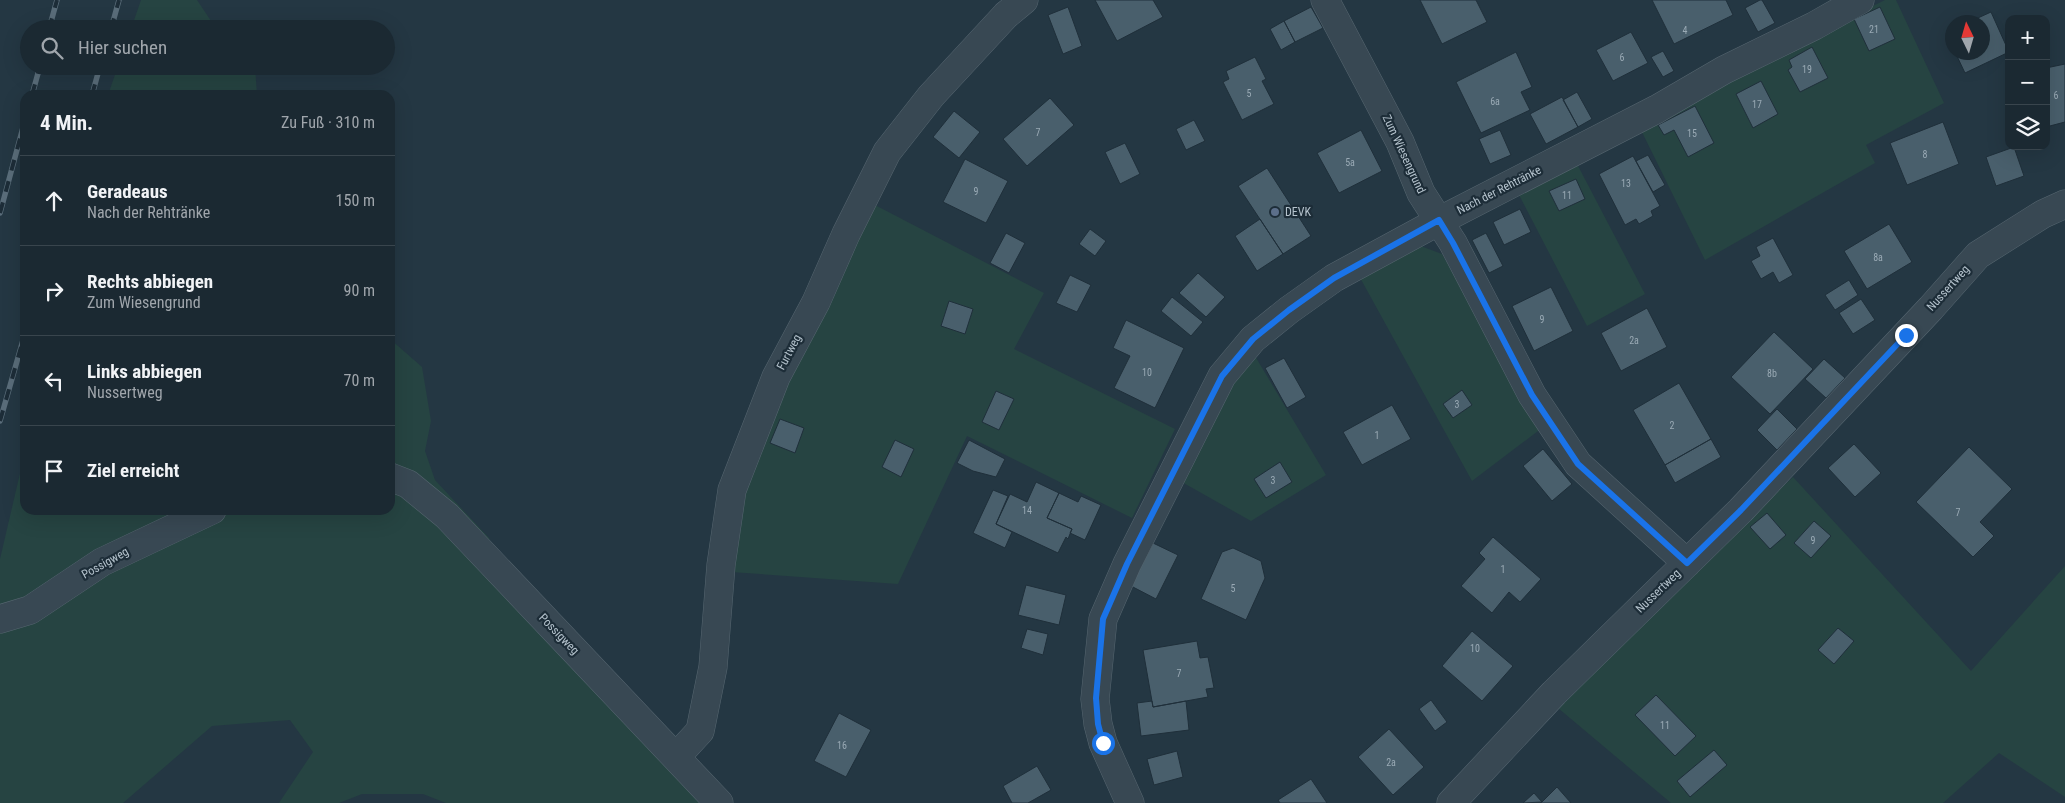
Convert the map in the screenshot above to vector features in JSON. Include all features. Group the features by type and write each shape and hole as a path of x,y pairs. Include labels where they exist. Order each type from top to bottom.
{"street":[{"name":"Furtweg","path":"676,757 700,731 713,667 721,565 732,490 776,377 816,302 846,234 887,152 931,96 1006,15 1024,0"},
{"name":"Zum Wiesengrund","path":"1325,0 1400,142 1421,193 1453,243 1532,395 1578,464 1687,563"},
{"name":"Nach der Rehtränke","path":"1130,803 1103,743 1098,724 1096,698 1103,619 1127,564 1222,376 1253,339 1289,310 1334,278 1439,220 1648,114 1724,70 1814,26 1860,0"},
{"name":"Nussertweg","path":"1451,803 1554,693 1741,510 1932,308 1978,255 2043,214 2065,204"},
{"name":"Possigweg","path":"395,479 408,484 447,516 719,803"},
{"name":"Possigweg","path":"0,619 30,610 102,562 201,515"}],"green space":[{"path":"141,0 197,0 210,20 134,20"},
{"path":"1885,0 1896,0 1944,103 1866,145 1875,163 1705,260 1640,128 1776,54"},
{"path":"115,75 256,75 257,90 110,90"},
{"path":"1576,162 1645,294 1587,326 1518,193"},
{"path":"875,205 1044,293 1014,349 1175,429 1132,518 967,436 898,584 731,572 742,476"},
{"path":"1418,245 1442,254 1542,428 1472,481 1358,274"},
{"path":"395,343 422,367 431,421 425,451 435,480 489,538 505,587 674,776 702,803 446,803 423,794 362,794 339,803 279,803 313,752 290,720 212,726 123,803 0,803 0,559 20,473 20,515 395,515"},
{"path":"1252,351 1326,475 1251,521 1180,481 1221,397"},
{"path":"1793,477 1971,671 2065,566 2065,797 1999,753 1943,803 1671,803 1558,708 1646,614"}],"building":[{"path":"1095,0 1153,0 1163,17 1117,41"},
{"path":"1420,0 1476,0 1487,22 1442,44"},
{"path":"1652,0 1726,0 1733,15 1674,44"},
{"path":"1762,0 1775,23 1758,32 1745,8"},
{"path":"1068,7 1082,46 1063,54 1048,15"},
{"path":"1311,7 1323,28 1295,42 1284,21"},
{"path":"1880,7 1895,39 1869,51 1854,19"},
{"path":"1991,12 2005,43 2005,54 1965,73 1959,60 1990,60 1990,15 1984,15"},
{"path":"1284,21 1295,42 1281,50 1270,29"},
{"path":"1631,32 1648,63 1613,81 1596,50"},
{"path":"1812,47 1828,78 1800,92 1788,70 1792,67 1789,60"},
{"path":"1663,51 1674,71 1663,77 1651,57"},
{"path":"1516,52 1532,87 1521,92 1530,110 1481,133 1456,82"},
{"path":"1255,57 1266,79 1262,81 1274,104 1242,120 1223,82 1229,79 1226,71"},
{"path":"2065,64 2065,122 2050,126 2050,105 2050,67"},
{"path":"1761,81 1778,114 1753,128 1736,94"},
{"path":"1577,92 1592,119 1578,127 1563,100"},
{"path":"1562,97 1578,127 1546,144 1530,114"},
{"path":"1050,98 1074,125 1027,166 1003,139"},
{"path":"1695,106 1714,143 1688,157 1674,130 1664,135 1658,125"},
{"path":"954,111 980,132 959,158 933,137"},
{"path":"1194,120 1205,141 1186,150 1176,129"},
{"path":"1943,122 1959,164 1907,185 1890,143"},
{"path":"1361,130 1382,171 1339,193 1317,153"},
{"path":"1500,130 1511,155 1490,164 1479,139"},
{"path":"1125,143 1140,174 1120,184 1105,152"},
{"path":"2006,150 2015,150 2024,176 1996,186 1986,157"},
{"path":"1648,155 1665,185 1653,192 1636,161"},
{"path":"1633,156 1660,206 1651,211 1653,216 1639,224 1636,219 1625,225 1599,174"},
{"path":"965,159 1008,181 986,223 943,202"},
{"path":"1267,168 1311,236 1283,254 1238,186"},
{"path":"1576,179 1585,199 1559,211 1549,191"},
{"path":"1520,209 1531,232 1504,245 1493,222"},
{"path":"1260,219 1283,254 1257,271 1235,236"},
{"path":"1889,224 1912,262 1867,289 1844,251"},
{"path":"1090,229 1106,241 1095,256 1079,244"},
{"path":"1006,233 1025,243 1009,273 990,263"},
{"path":"1486,233 1503,266 1489,273 1472,240"},
{"path":"1773,238 1793,275 1779,283 1773,272 1761,279 1751,261 1760,256 1756,247"},
{"path":"1198,273 1225,297 1206,317 1179,293"},
{"path":"1070,275 1091,285 1077,312 1056,303"},
{"path":"1849,280 1858,295 1835,310 1825,295"},
{"path":"1551,287 1573,331 1534,351 1512,306"},
{"path":"1172,297 1203,322 1191,336 1161,311"},
{"path":"1861,299 1875,320 1853,334 1839,313"},
{"path":"949,301 973,309 965,334 941,326"},
{"path":"1647,308 1667,347 1621,371 1601,333"},
{"path":"1126,320 1184,348 1155,408 1114,388 1130,356 1113,348"},
{"path":"1774,332 1813,369 1770,414 1731,377"},
{"path":"1284,358 1306,397 1287,408 1265,368"},
{"path":"1824,359 1845,378 1826,398 1805,379"},
{"path":"1679,383 1711,439 1665,465 1633,410"},
{"path":"1462,390 1472,405 1453,418 1443,404"},
{"path":"996,391 1014,399 999,430 982,422"},
{"path":"1392,405 1411,439 1362,465 1343,432"},
{"path":"1777,409 1797,429 1777,450 1757,430"},
{"path":"780,419 804,428 795,453 770,443"},
{"path":"1711,439 1721,457 1675,483 1665,465"},
{"path":"895,440 914,449 901,477 882,467"},
{"path":"969,440 1005,459 996,477 973,471 957,463"},
{"path":"1854,444 1881,473 1855,497 1828,468"},
{"path":"1969,447 2012,489 1980,522 1994,536 1973,557 1916,502"},
{"path":"1543,449 1572,484 1552,501 1523,466"},
{"path":"1280,462 1292,482 1266,498 1254,479"},
{"path":"1036,482 1059,493 1047,518 1072,529 1068,539 1066,537 1058,553 996,524 1010,494 1027,502"},
{"path":"993,490 1008,496 996,524 1012,532 1005,548 973,533"},
{"path":"1059,493 1078,502 1081,496 1101,505 1085,540 1070,533 1072,529 1047,518"},
{"path":"1767,513 1786,535 1770,549 1750,527"},
{"path":"1814,521 1831,536 1811,558 1794,543"},
{"path":"1493,537 1541,579 1520,602 1509,592 1492,613 1461,586 1485,559 1479,553"},
{"path":"1153,543 1178,555 1156,599 1131,586"},
{"path":"1233,548 1261,561 1265,578 1246,620 1201,599 1222,552"},
{"path":"1026,585 1066,595 1059,625 1018,615"},
{"path":"1838,628 1854,641 1834,664 1818,650"},
{"path":"1027,629 1048,634 1043,655 1021,648"},
{"path":"1472,631 1513,666 1482,701 1442,666"},
{"path":"1197,641 1200,658 1208,657 1214,688 1206,689 1208,697 1153,707 1143,650"},
{"path":"1656,695 1696,736 1675,756 1635,715"},
{"path":"1431,700 1447,722 1435,731 1419,709"},
{"path":"1152,701 1153,707 1186,701 1189,730 1141,736 1137,703"},
{"path":"839,713 871,730 846,777 814,761"},
{"path":"1389,729 1424,767 1393,795 1358,757"},
{"path":"1714,750 1727,765 1690,797 1677,781"},
{"path":"1177,751 1183,777 1154,785 1147,759"},
{"path":"1037,766 1051,790 1028,803 1012,803 1003,786"},
{"path":"1311,779 1327,803 1280,803 1278,800"},
{"path":"1557,787 1571,803 1540,803 1542,802"},
{"path":"1534,793 1542,802 1523,803"}],"railway":[{"path":"51,20 57,0"},
{"path":"113,20 119,0"},
{"path":"33,90 38,75"},
{"path":"93,90 98,75"},
{"path":"0,213 20,139"},
{"path":"0,421 20,351"}],"place":[{"name":"DEVK","path":"1275,212"}],"route":[{"path":"1103,743 1098,724 1096,698 1103,619 1127,564 1222,376 1253,339 1289,310 1334,278 1439,220 1453,243 1532,395 1578,464 1687,563 1741,510 1906,335"}]}
